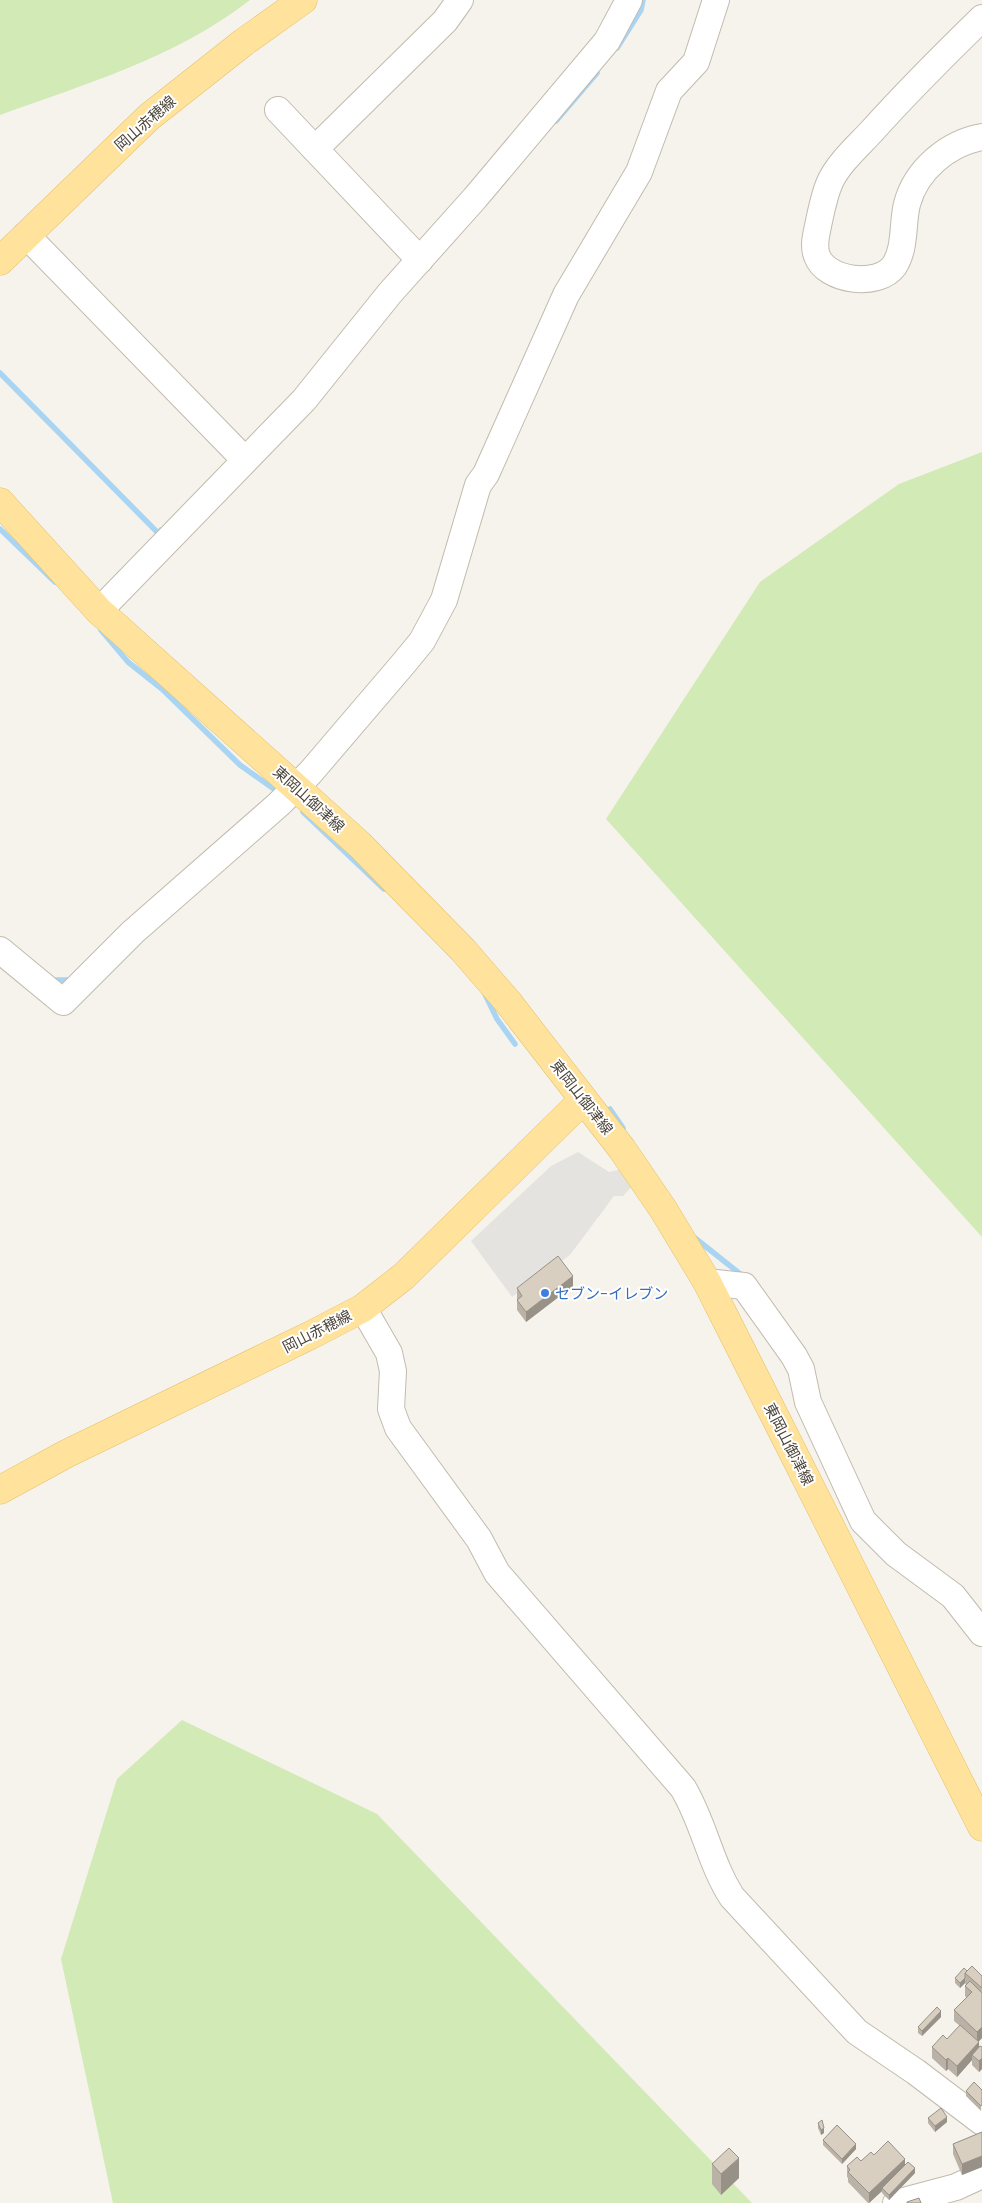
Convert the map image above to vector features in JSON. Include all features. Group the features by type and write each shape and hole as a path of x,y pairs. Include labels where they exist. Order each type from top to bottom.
{"main road":[{"name":"岡山赤穂線","path":"0,261 149,117 244,42 303,0"},
{"name":"東岡山御津線","path":"0,502 99,611 359,844 462,950 508,1002 622,1150 658,1202 708,1282 982,1827"},
{"name":"岡山赤穂線","path":"0,1490 66,1454 363,1308 404,1276 584,1100"}],"street":[{"path":"315,150 444,21 460,0"},
{"path":"99,611 240,455 304,400 420,260 607,41 629,0"},
{"path":"0,950 63,1002 133,932 242,838 296,787 422,641 440,608 467,528 478,485 486,474 566,295 640,172 669,92 696,62 716,0"},
{"path":"982,18 918,80 849,156 830,182 820,216 814,249 820,264 834,274 857,278 882,277 892,268 900,256 907,204 916,181 948,148 970,139 982,137"},
{"path":"278,110 420,260"},
{"path":"26,235 240,455"},
{"path":"708,1282 744,1286 794,1356 800,1370 808,1402 862,1521 896,1554 953,1596 982,1633"},
{"path":"363,1308 389,1353 393,1371 391,1409 398,1428 479,1539 498,1573 683,1788 702,1826 719,1876 732,1897 857,2032 916,2072 982,2122"},
{"path":"896,2203 956,2187 982,2175"}],"green space":[{"path":"0,0 250,0 192,38 161,53 98,80 0,115"},
{"path":"982,452 982,1237 606,819 760,582 899,484"},
{"path":"182,1720 377,1814 752,2203 113,2203 61,1959 117,1779"}],"shaded area":[{"path":"578,1152 609,1172 622,1169 634,1184 623,1196 614,1196 570,1255 512,1297 471,1241 551,1166"}],"building":[{"path":"558,1256 573,1276 526,1312 517,1300 522,1296 517,1288"},
{"path":"972,1966 982,1976 982,1988 965,1973"},
{"path":"964,1968 967,1971 965,1978 960,1983 955,1978"},
{"path":"970,1981 982,1993 982,2027 977,2032 954,2010 972,1992 965,1986"},
{"path":"937,2007 941,2011 922,2031 918,2027"},
{"path":"960,2025 979,2042 957,2066 948,2058 946,2060 932,2047 943,2035 947,2039"},
{"path":"980,2046 982,2047 982,2058 979,2061 972,2055"},
{"path":"974,2082 982,2090 981,2106 966,2091"},
{"path":"941,2108 947,2117 935,2126 928,2118"},
{"path":"822,2120 824,2128 821,2130 818,2123"},
{"path":"837,2125 856,2144 842,2159 823,2140"},
{"path":"982,2132 982,2156 962,2164 953,2144"},
{"path":"888,2141 905,2159 869,2193 848,2172 850,2170 847,2166 857,2157 861,2161 871,2152 874,2155"},
{"path":"729,2148 739,2158 721,2174 712,2164"},
{"path":"908,2162 915,2168 889,2195 882,2188"},
{"path":"919,2198 921,2203 907,2203 907,2202"}],"waterway":[{"path":"617,48 641,10 643,0"},
{"path":"556,121 597,73"},
{"path":"0,373 158,533 161,530"},
{"path":"0,529 55,582"},
{"path":"101,630 128,662 162,689 240,765 274,789"},
{"path":"303,812 384,889"},
{"path":"51,980 72,980"},
{"path":"484,992 497,1019 515,1044"},
{"path":"610,1109 623,1128"},
{"path":"695,1238 744,1277"}],"place":[{"name":"セブン-イレブン","path":"545,1293"}]}
